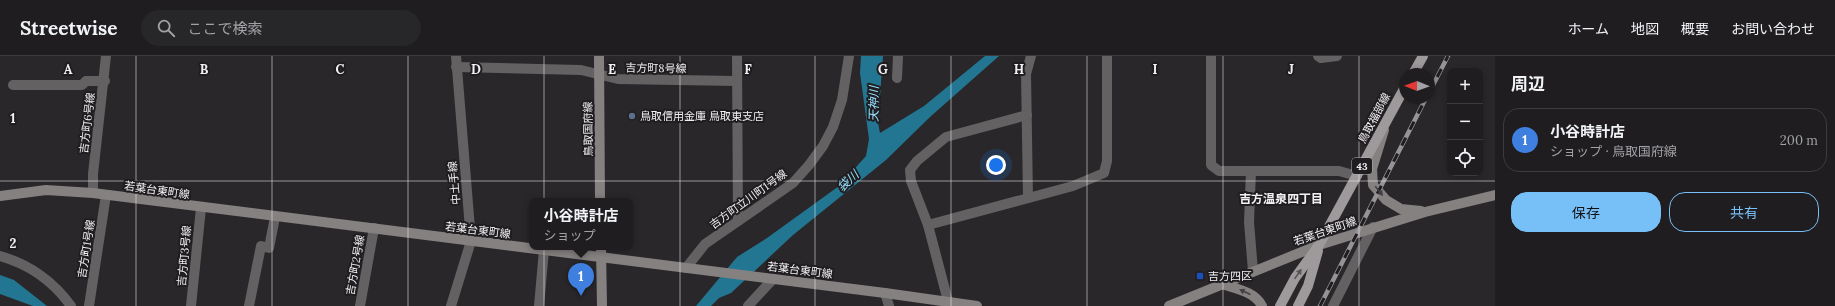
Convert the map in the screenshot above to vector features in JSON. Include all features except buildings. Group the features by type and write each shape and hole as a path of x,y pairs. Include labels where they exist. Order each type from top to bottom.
{"main road":[{"name":"鳥取国府線","path":"599,56 600,198"},
{"path":"1416,68 1423,56"},
{"name":"鳥取福部線","path":"1280,306 1294,278 1319,245 1399,97"},
{"path":"1389,114 1372,169 1374,185 1386,200 1401,209 1426,212"},
{"name":"若葉台東町線","path":"0,196 46,190 106,195 529,248"},
{"name":"若葉台東町線","path":"1169,306 1319,245 1373,227 1426,212 1495,196"},
{"name":"鳥取福部線","path":"1298,306 1308,286 1319,245"},
{"name":"若葉台東町線","path":"544,250 601,252 697,270 948,301 977,306"},
{"path":"601,252 602,306"},
{"path":"1222,284 1250,294 1257,298 1262,306"}],"street":[{"name":"吉方町6号線","path":"93,194 93,174 105,81 106,56"},
{"name":"中土手線","path":"451,306 471,241 456,56"},
{"path":"737,56 738,221"},
{"name":"吉方町立川町1号線","path":"686,268 705,244 792,183 823,146 842,100 849,56"},
{"path":"897,78 898,56"},
{"path":"1028,198 1026,74 1031,56"},
{"path":"928,225 1073,186 1104,173 1107,161 1107,56"},
{"path":"1211,56 1211,165 1219,171 1339,171 1357,176"},
{"path":"1318,56 1320,58 1337,56"},
{"name":"吉方町8号線","path":"456,67 581,70 618,79 736,81"},
{"path":"13,85 82,85 86,80 105,81"},
{"path":"948,301 928,225 909,174 917,161 946,136 1027,116"},
{"path":"1251,171 1249,222 1253,271"},
{"name":"吉方町1号線","path":"89,306 106,195"},
{"name":"吉方町3号線","path":"191,306 201,208"},
{"path":"249,306 261,246 269,248 275,216"},
{"path":"1333,306 1373,227"},
{"name":"吉方町2号線","path":"360,306 374,228"},
{"path":"539,306 544,250"},
{"path":"0,256 48,279 63,294 71,306"},
{"path":"748,306 773,279"},
{"path":"884,293 889,306"}],"water":[{"path":"861,56 883,56 878,123 880,133 924,106 985,56 999,56 930,117 886,160 793,235 731,293 719,298 711,306 696,306 737,257 767,238 839,186 866,156 869,139 860,73"},
{"path":"0,275 14,280 47,306 33,306 0,294"}],"railway":[{"path":"1435,81 1448,56"},
{"path":"1320,306 1423,104"}],"place":[{"name":"鳥取信用金庫 鳥取東支店","path":"632,116"},
{"name":"吉方四区","path":"1200,276"},
{"name":"小谷時計店","path":"581,296"}],"district":[{"name":"吉方温泉四丁目","path":"1281,199"}],"water label":[{"name":"天神川","path":"874,104"},
{"name":"袋川","path":"848,181"}]}
